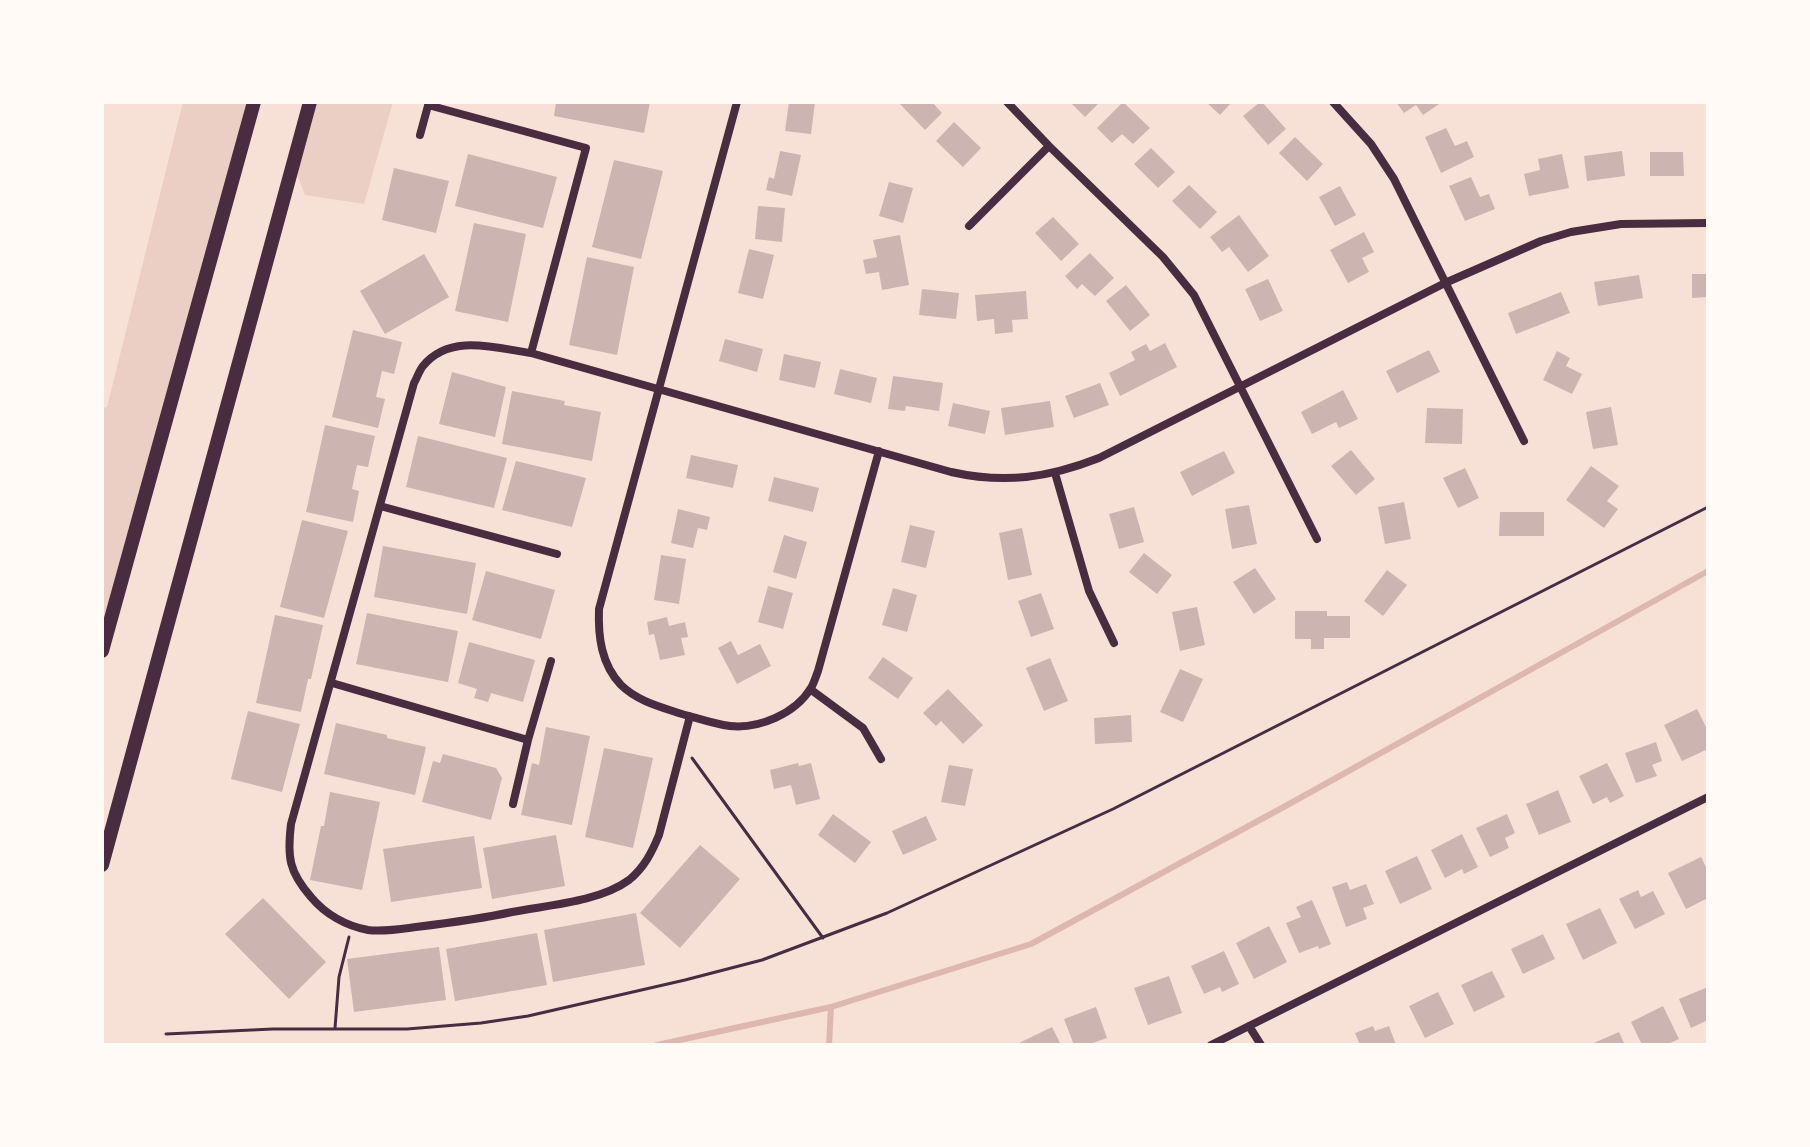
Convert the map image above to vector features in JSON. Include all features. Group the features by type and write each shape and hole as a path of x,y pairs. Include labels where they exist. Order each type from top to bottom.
{"highway":[{"path":"102,651 254,102"},
{"path":"102,865 310,102"}],"street":[{"path":"737,102 599,609 598,632 602,651 620,684 655,706 730,726 767,721 796,704 810,689 818,671 879,451"},
{"path":"1007,102 1179,275 1194,295 1317,539"},
{"path":"1333,102 1383,161 1524,441"},
{"path":"420,135 428,103 586,148 531,353"},
{"path":"969,226 1049,146"},
{"path":"690,716 652,852 628,880 611,890 587,898 468,921 370,930 334,918 315,903 301,886 292,868 288,849 291,824 414,383 423,367 437,354 471,344 531,353 974,477 1025,478 1055,473 1099,458 1445,283 1541,241 1571,232 1621,224 1708,223"},
{"path":"1055,473 1089,591 1114,643"},
{"path":"380,506 557,554"},
{"path":"513,804 551,661"},
{"path":"332,683 528,740"},
{"path":"810,689 863,728 881,759"},
{"path":"1211,1045 1708,797"},
{"path":"1249,1026 1261,1045"}],"path":[{"path":"166,1034 273,1029 407,1029 481,1023 528,1016 762,960 887,913 1113,809 1708,507"},
{"path":"683,745 823,938"},
{"path":"335,1030 339,977 353,926"}],"shaded area":[{"path":"183,102 254,102 102,651 102,408 107,407"},
{"path":"310,102 393,102 364,204 305,195 293,164"}],"building":[{"path":"556,102 650,102 644,133 554,116"},
{"path":"789,102 815,102 811,134 785,131"},
{"path":"898,102 932,102 942,113 925,130"},
{"path":"1070,102 1100,102 1085,117"},
{"path":"1123,102 1150,128 1133,144 1122,134 1112,143 1097,128"},
{"path":"1206,102 1232,102 1220,115"},
{"path":"1260,102 1286,129 1268,145 1243,116"},
{"path":"1396,102 1442,102 1423,115 1416,105 1404,113"},
{"path":"954,122 981,148 963,167 936,141"},
{"path":"1446,128 1455,146 1467,141 1474,157 1441,173 1425,137"},
{"path":"1295,137 1323,164 1307,181 1279,153"},
{"path":"1151,148 1175,172 1158,188 1134,164"},
{"path":"780,151 801,155 792,196 766,190 769,177 774,179"},
{"path":"1622,151 1625,176 1587,181 1584,156"},
{"path":"1650,152 1683,152 1684,176 1650,176"},
{"path":"468,154 557,177 543,228 455,206"},
{"path":"1562,154 1569,188 1529,196 1524,174 1540,170 1538,159"},
{"path":"614,160 663,171 641,259 592,247"},
{"path":"394,168 449,181 436,233 382,220"},
{"path":"1471,177 1480,197 1489,194 1495,209 1465,221 1449,186"},
{"path":"889,182 913,188 903,223 879,216"},
{"path":"1189,185 1217,212 1200,229 1172,201"},
{"path":"1340,186 1356,215 1335,226 1319,197"},
{"path":"758,206 785,208 782,242 755,239"},
{"path":"1239,215 1269,256 1248,272 1229,247 1222,252 1210,237"},
{"path":"1053,217 1079,244 1061,261 1035,233"},
{"path":"474,223 526,234 508,322 455,311"},
{"path":"1364,232 1374,252 1362,258 1369,272 1348,283 1330,250"},
{"path":"900,235 909,285 882,290 879,272 866,274 863,260 877,257 873,240"},
{"path":"749,249 774,255 763,299 738,293"},
{"path":"1090,253 1114,278 1095,296 1082,284 1077,289 1065,276"},
{"path":"424,254 449,297 385,334 360,291"},
{"path":"587,257 634,267 617,355 569,345"},
{"path":"1692,274 1708,274 1708,297 1692,298"},
{"path":"1639,275 1643,298 1598,306 1594,282"},
{"path":"1268,279 1283,311 1260,321 1245,289"},
{"path":"1126,285 1150,315 1130,331 1106,301"},
{"path":"922,289 959,293 956,319 919,315"},
{"path":"1026,291 1028,319 1012,320 1013,332 995,334 994,319 977,321 975,295"},
{"path":"1561,292 1570,313 1516,334 1508,313"},
{"path":"353,330 402,342 394,374 382,371 376,397 385,399 378,428 332,417"},
{"path":"725,339 763,349 757,372 719,361"},
{"path":"1165,343 1177,367 1120,396 1109,373 1135,360 1131,352 1146,344 1150,351"},
{"path":"1429,350 1440,372 1397,393 1386,371"},
{"path":"1557,351 1570,358 1566,366 1582,374 1572,394 1543,380"},
{"path":"784,354 821,362 815,388 779,380"},
{"path":"840,369 877,378 871,403 834,394"},
{"path":"452,372 506,387 495,437 439,424"},
{"path":"893,376 943,383 939,411 906,406 905,411 888,409"},
{"path":"1100,383 1109,405 1074,418 1065,396"},
{"path":"1343,390 1358,419 1339,428 1336,422 1312,434 1301,412"},
{"path":"512,391 565,401 564,405 601,412 592,461 502,444"},
{"path":"1050,401 1054,427 1005,435 1001,408"},
{"path":"953,403 990,411 985,434 948,426"},
{"path":"1611,407 1618,445 1593,449 1586,412"},
{"path":"1427,408 1463,409 1462,444 1425,443"},
{"path":"325,425 375,436 368,467 357,465 352,489 359,491 353,522 306,512"},
{"path":"418,436 507,458 494,508 406,487"},
{"path":"1351,450 1375,479 1356,495 1331,466"},
{"path":"1224,451 1235,473 1192,496 1180,472"},
{"path":"691,455 738,465 733,488 686,478"},
{"path":"516,461 586,478 572,527 502,510"},
{"path":"1591,466 1619,486 1607,501 1618,509 1604,528 1566,500"},
{"path":"1465,468 1479,498 1458,508 1443,478"},
{"path":"774,477 819,488 813,512 768,501"},
{"path":"1404,502 1411,539 1385,544 1378,507"},
{"path":"1249,505 1257,544 1232,549 1225,509"},
{"path":"1134,507 1144,542 1119,549 1109,514"},
{"path":"678,509 710,517 707,530 698,528 693,548 671,543"},
{"path":"1500,512 1544,512 1544,536 1499,536"},
{"path":"302,520 348,531 324,618 280,607"},
{"path":"910,525 935,531 926,568 901,562"},
{"path":"1022,528 1032,575 1008,580 999,533"},
{"path":"784,535 807,542 796,579 773,572"},
{"path":"383,546 476,563 467,614 374,597"},
{"path":"1144,553 1172,575 1157,594 1129,572"},
{"path":"661,555 686,559 679,604 654,600"},
{"path":"1255,568 1276,599 1254,614 1233,582"},
{"path":"1387,570 1407,585 1383,616 1364,601"},
{"path":"486,571 555,590 541,639 472,620"},
{"path":"768,586 793,593 783,629 758,622"},
{"path":"893,588 917,595 907,632 882,625"},
{"path":"1041,593 1054,629 1031,637 1018,601"},
{"path":"1197,607 1205,645 1180,651 1172,612"},
{"path":"1295,611 1327,611 1327,616 1350,616 1350,638 1324,638 1324,649 1311,649 1311,639 1295,639"},
{"path":"367,613 458,631 448,682 356,664"},
{"path":"275,615 323,625 301,712 256,703"},
{"path":"667,617 669,626 685,622 688,637 681,638 685,655 660,660 654,634 649,635 647,622"},
{"path":"731,641 738,655 760,644 771,666 737,684 718,648"},
{"path":"469,642 535,660 523,702 491,693 488,702 474,698 477,689 458,683"},
{"path":"883,657 913,678 898,699 868,678"},
{"path":"1050,658 1068,701 1044,711 1026,668"},
{"path":"1180,669 1203,679 1183,722 1160,712"},
{"path":"948,689 983,725 963,744 941,721 936,726 923,713"},
{"path":"1697,709 1708,731 1708,749 1682,761 1664,725"},
{"path":"248,711 300,724 282,792 231,779"},
{"path":"1131,715 1132,742 1095,744 1094,718"},
{"path":"336,723 426,747 415,795 324,774"},
{"path":"546,727 590,736 572,825 521,815 532,763 539,765"},
{"path":"1656,742 1662,761 1652,765 1657,776 1636,783 1625,753"},
{"path":"604,748 653,758 633,848 585,837"},
{"path":"443,754 496,768 502,778 491,820 422,802 433,761 440,763"},
{"path":"798,763 799,766 811,763 820,799 796,805 791,785 774,789 770,770"},
{"path":"1607,763 1624,796 1610,803 1607,797 1593,804 1579,776"},
{"path":"949,765 973,769 965,806 941,802"},
{"path":"1558,790 1571,822 1539,835 1526,804"},
{"path":"330,792 380,802 362,890 310,880"},
{"path":"833,814 871,842 855,863 818,835"},
{"path":"1507,814 1515,833 1505,838 1509,848 1490,857 1476,828"},
{"path":"926,816 937,840 903,855 892,831"},
{"path":"1462,834 1478,867 1464,874 1462,869 1445,878 1431,850"},
{"path":"556,835 565,886 492,899 483,848"},
{"path":"474,836 482,888 391,902 383,849"},
{"path":"700,845 740,879 680,948 640,913"},
{"path":"1417,856 1432,889 1400,904 1385,871"},
{"path":"1701,857 1708,871 1708,898 1686,909 1668,873"},
{"path":"1347,882 1350,890 1366,884 1374,904 1363,908 1367,919 1346,927 1332,887"},
{"path":"1638,890 1641,897 1653,891 1665,914 1635,929 1619,899"},
{"path":"263,898 326,962 289,999 225,934"},
{"path":"1312,900 1331,944 1299,953 1286,923 1301,917 1296,907"},
{"path":"1600,908 1617,943 1583,960 1566,924"},
{"path":"636,913 645,965 553,982 544,930"},
{"path":"1269,926 1287,962 1254,979 1236,943"},
{"path":"537,933 547,985 455,1001 446,949"},
{"path":"1543,934 1555,959 1523,974 1511,949"},
{"path":"439,947 446,1000 354,1012 347,959"},
{"path":"1224,951 1239,984 1222,992 1220,987 1204,994 1191,966"},
{"path":"1492,971 1505,997 1474,1012 1461,985"},
{"path":"1169,976 1182,1013 1148,1025 1134,988"},
{"path":"1708,987 1708,1020 1691,1028 1679,999"},
{"path":"1438,992 1454,1024 1425,1038 1409,1006"},
{"path":"1663,1006 1679,1039 1666,1045 1642,1045 1631,1022"},
{"path":"1096,1007 1107,1038 1087,1045 1074,1045 1064,1019"},
{"path":"1373,1026 1375,1031 1389,1026 1396,1045 1360,1045 1355,1033"},
{"path":"1052,1027 1061,1045 1015,1045"},
{"path":"1619,1032 1625,1045 1589,1045"}],"waterway":[{"path":"657,1045 831,1007 1031,944 1708,571"},
{"path":"829,1045 831,1007"}]}
